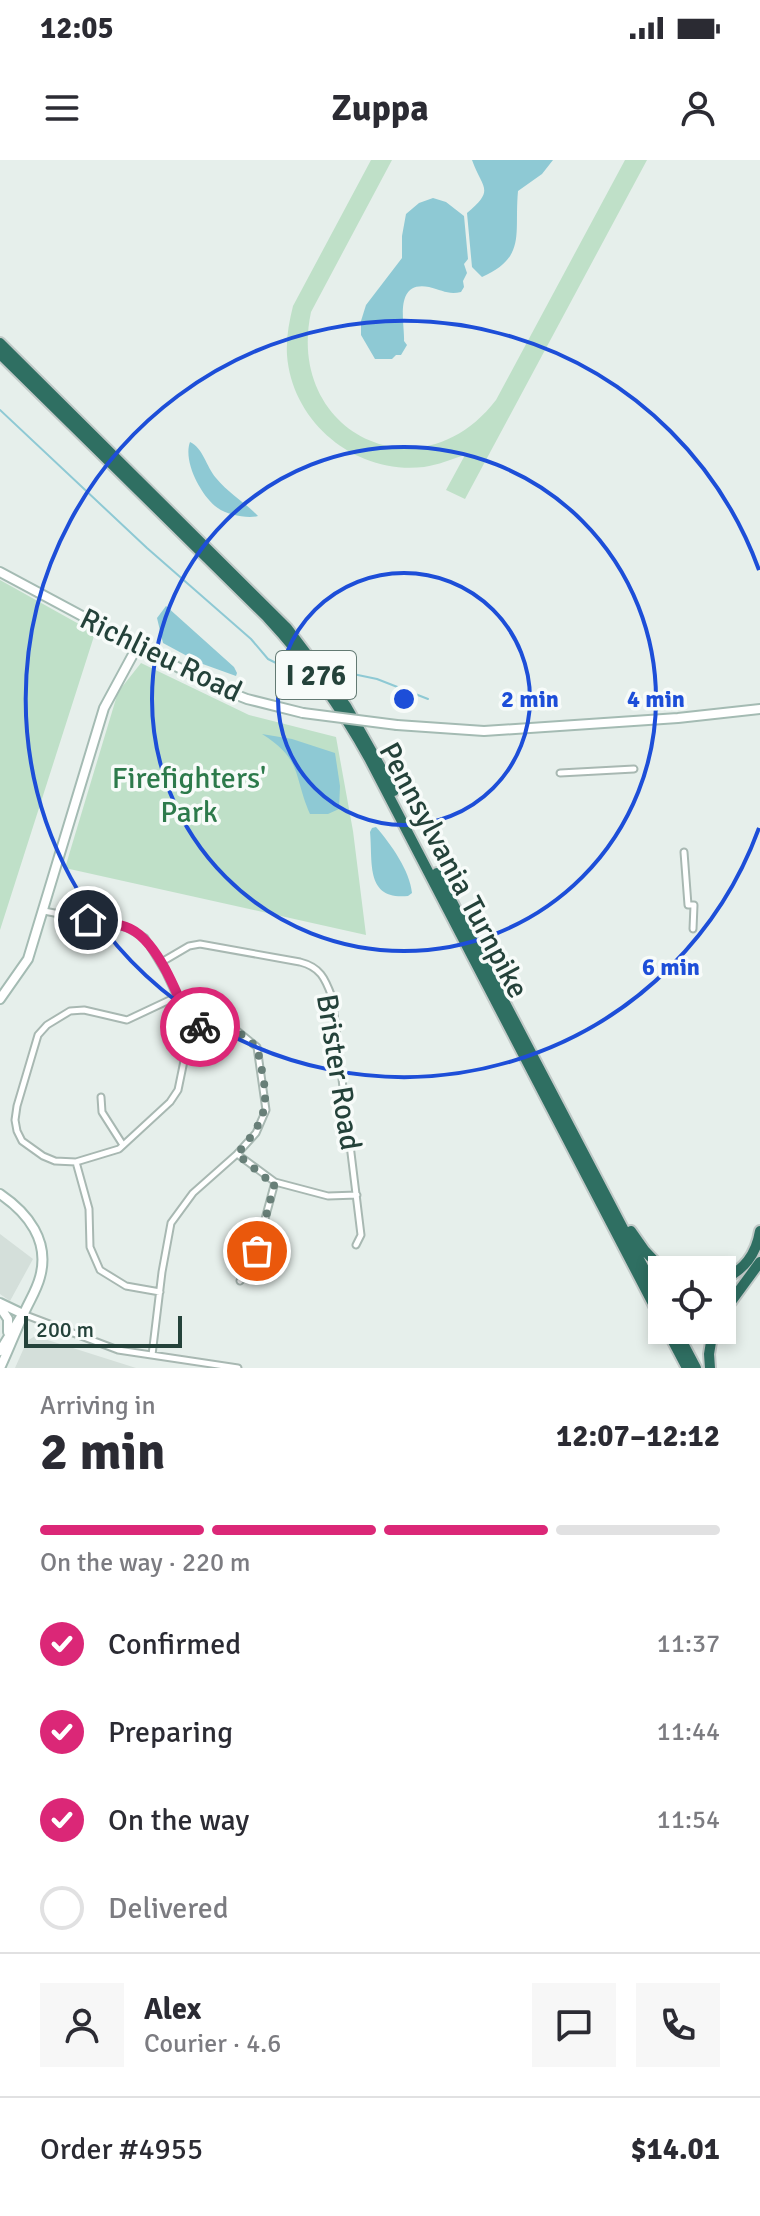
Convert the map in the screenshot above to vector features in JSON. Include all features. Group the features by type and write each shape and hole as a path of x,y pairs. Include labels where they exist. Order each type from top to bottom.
{"highway":[{"name":"Pennsylvania Turnpike","path":"0,343 257,596 326,676 374,752 648,1276"},
{"name":"Pennsylvania Turnpike","path":"0,354 267,617 306,662 338,707 390,798 648,1294"},
{"path":"582,1151 635,1237 651,1256"},
{"path":"736,1272 753,1255 760,1231"},
{"path":"736,1295 760,1262"},
{"path":"674,1344 687,1368"},
{"path":"683,1344 696,1368"},
{"path":"710,1368 711,1344"}],"main road":[{"name":"Richlieu Road","path":"0,572 229,693 303,713 397,725 484,731 678,718 760,709"},
{"path":"0,999 28,959 104,708 137,647"},
{"path":"0,1194 26,1216 40,1246 40,1276 0,1368"},
{"path":"0,1305 23,1314"},
{"path":"0,1305 9,1323 7,1337"},
{"path":"0,1351 23,1314"}],"street":[{"path":"560,773 634,769"},
{"path":"684,852 688,905 694,905 693,929"},
{"path":"44,911 126,927 145,938 178,996 191,1027 178,1090 161,1111 123,1145 76,1162 55,1161 43,1156 22,1141 15,1120 38,1035 47,1025 70,1011 84,1010 127,1020 178,996"},
{"name":"Brister Road","path":"160,963 189,946 200,944 313,965 321,973 332,997 361,1235 356,1245"},
{"path":"152,1355 171,1223 193,1193 256,1133 266,1110 257,1047 236,1030 191,1027"},
{"path":"101,1097 102,1112 123,1145"},
{"path":"237,1154 268,1180 328,1196 357,1195"},
{"path":"76,1162 89,1209 90,1247 100,1270 126,1286 160,1292"},
{"path":"240,1281 252,1267 275,1182"},
{"path":"23,1314 98,1344 238,1368"}],"shaded area":[{"path":"0,1234 33,1259 10,1301 0,1294"},
{"path":"35,1336 136,1368 15,1368 27,1341"}],"green space":[{"path":"371,160 392,160 311,312 308,355 318,391 338,419 365,438 397,448 431,445 465,430 496,400 625,160 647,160 465,499 446,490 465,455 424,467 399,467 352,453 332,440 315,422 301,402 292,380 287,349 293,306"},
{"path":"0,580 95,633 0,930"},
{"name":"Firefighters' Park","path":"141,663 249,715 336,737 353,831 366,935 65,868 118,692"}],"water":[{"path":"472,160 553,160 542,174 518,191 517,232 512,252 506,261 482,277 472,267 467,213 484,194"},
{"path":"433,198 446,202 464,216 468,259 464,264 467,273 464,287 456,293 429,287 410,290 403,305 404,341 407,345 401,355 392,359 375,359 361,335 366,305 402,258 406,214 419,203"},
{"path":"190,442 198,448 221,484 258,516 229,513 209,500 191,467"},
{"path":"166,606 234,667 236,676 200,663 163,643 157,618"},
{"path":"262,734 292,739 335,753 340,786 339,809 328,814 310,814 291,760"},
{"path":"376,827 404,867 412,893 408,896 394,896 378,886 372,867 370,832"}],"waterway":[{"path":"0,410 147,548 251,639 268,659 278,664"},
{"path":"353,674 377,679 428,699"}],"way so far":[{"path":"200,1027 236,1030 257,1047 266,1110 256,1133 237,1154 268,1180 275,1182 257,1251"}],"route":[{"path":"88,920 126,927 145,938 178,996 191,1027 200,1027"}]}
